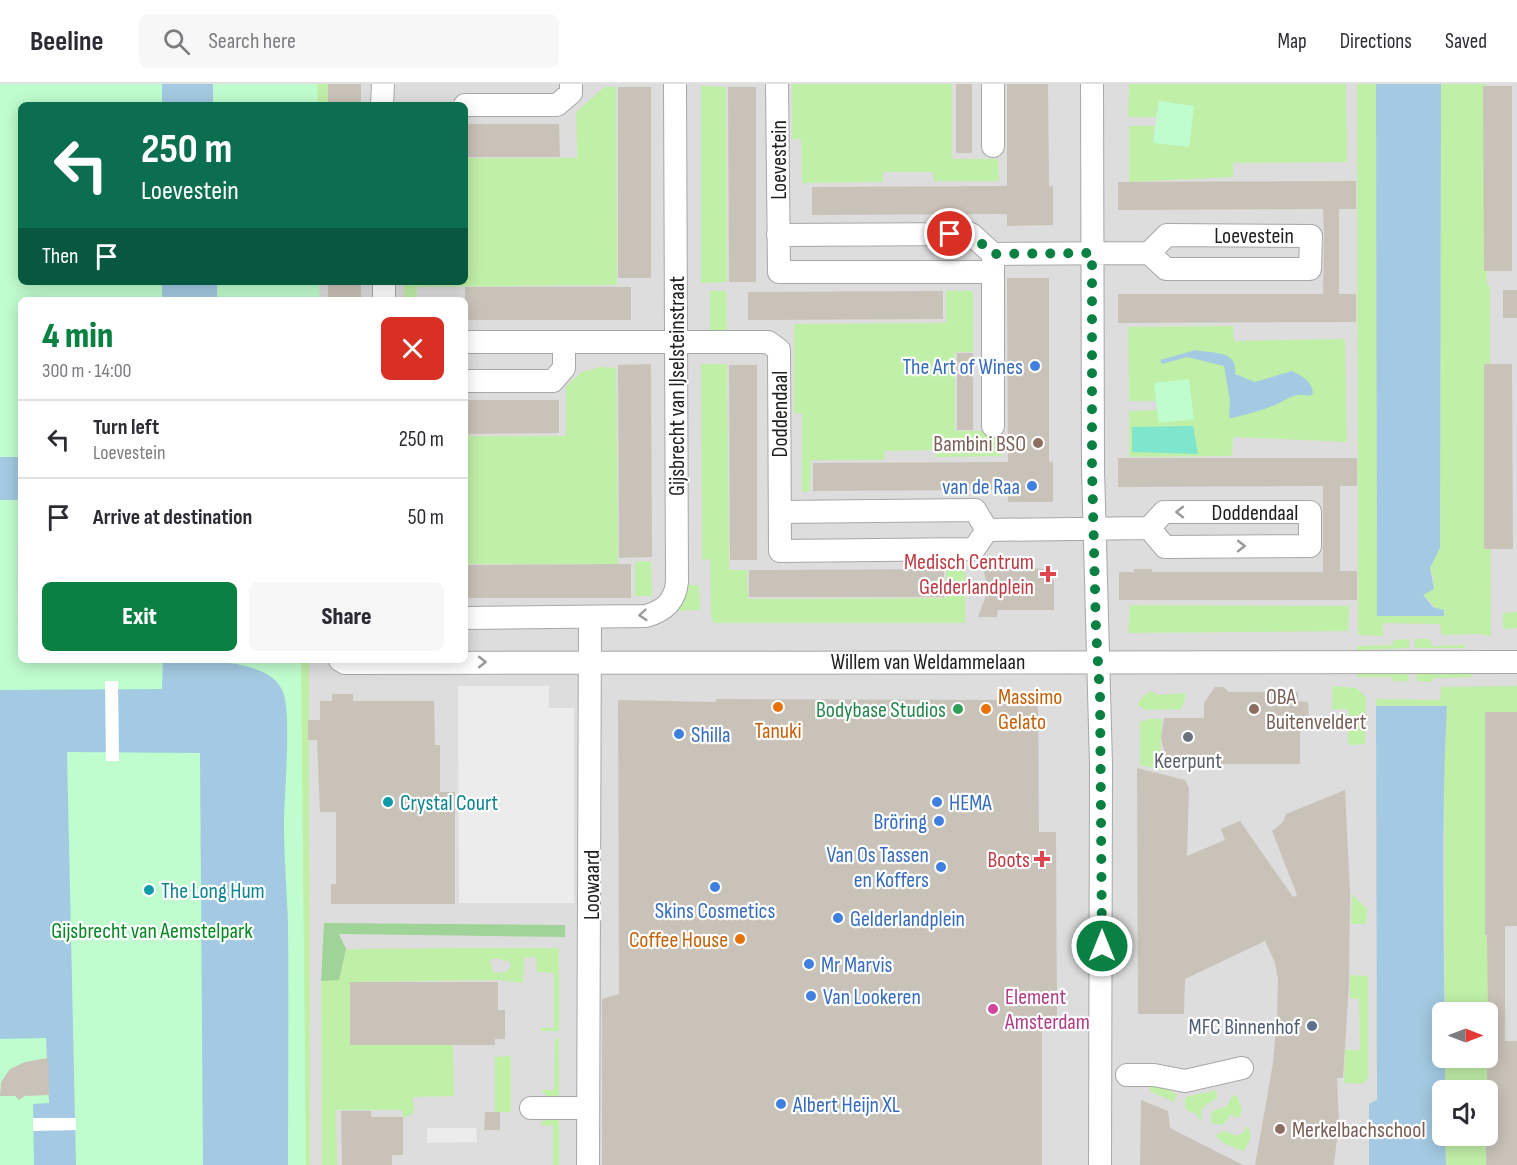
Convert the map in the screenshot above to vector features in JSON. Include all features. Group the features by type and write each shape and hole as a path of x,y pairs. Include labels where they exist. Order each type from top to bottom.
{"street":[{"path":"382,102 383,84"},
{"path":"468,105 557,105 571,93 571,84"},
{"name":"Gijsbrecht van IJselsteinstraat","path":"590,618 646,616 660,612 670,603 677,582 675,84"},
{"name":"Loevestein","path":"777,84 779,272 993,263 1092,253 1149,253 1166,269 1310,269 1311,236 1167,235 1149,253"},
{"path":"993,84 993,146"},
{"path":"1092,84 1092,469 1096,528 1101,765 1100,1165"},
{"path":"778,235 971,234 993,263 993,426"},
{"path":"468,342 676,342"},
{"path":"468,381 553,381 564,368 564,342"},
{"name":"Doddendaal","path":"676,342 768,342 779,350 780,551 974,549 987,530"},
{"path":"780,512 975,510 987,530 1149,528"},
{"name":"Doddendaal","path":"1164,512 1310,512 1310,546 1165,547 1149,528 1164,512"},
{"path":"468,618 590,618"},
{"name":"Loowaard","path":"588,1165 590,618"},
{"name":"Willem van Weldammelaan","path":"468,662 1517,662"},
{"path":"1127,1075 1154,1075 1185,1081 1242,1068"},
{"path":"531,1108 588,1108"}],"shaded area":[{"path":"0,84 1517,84 1517,1165 0,1165"},
{"path":"17,545 18,545 18,648"},
{"path":"458,686 549,686 549,708 574,708 574,903 459,903"},
{"path":"427,1128 476,1128 477,1142 427,1143"}],"green space":[{"name":"Gijsbrecht van Aemstelpark","path":"0,84 317,84 318,102 18,102 18,285 319,285 320,297 18,297 18,663 301,663 306,1165 0,1165"},
{"path":"311,84 328,84 329,102 310,102"},
{"path":"792,84 952,84 952,159 998,159 999,181 934,181 933,172 883,172 883,182 802,183 801,139 792,139"},
{"path":"1129,84 1346,84 1347,162 1233,163 1233,177 1129,182 1129,126 1154,126 1153,144 1194,106 1159,101 1156,117 1128,117"},
{"path":"1357,84 1376,84 1377,616 1444,616 1422,594 1434,579 1430,568 1440,548 1441,84 1486,84 1487,284 1490,288 1491,636 1441,635 1440,624 1383,623 1383,636 1358,635"},
{"path":"701,86 726,87 727,282 701,283"},
{"path":"605,87 616,87 617,285 417,287 416,297 404,297 404,285 468,285 468,158 577,158 576,112"},
{"path":"1159,101 1194,106 1189,147 1153,143"},
{"path":"710,291 726,291 727,330 710,331"},
{"path":"946,291 973,291 973,352 955,352 955,431 1000,431 1001,456 936,457 935,450 885,451 884,460 811,460 810,491 802,492 802,413 794,413 794,324 946,323"},
{"path":"1233,326 1234,341 1345,339 1347,442 1233,437 1232,456 1129,457 1129,411 1157,410 1159,423 1154,383 1156,401 1129,401 1128,327"},
{"path":"701,364 727,364 729,570 747,570 748,599 946,598 946,570 965,570 965,623 714,623 711,616 710,559 702,560"},
{"path":"600,367 616,368 618,564 468,564 468,436 566,436 566,386 582,372"},
{"path":"1189,379 1194,419 1159,423 1154,383"},
{"path":"1193,426 1198,454 1132,452 1132,427"},
{"path":"651,561 652,596 635,596 635,562"},
{"path":"685,585 699,585 700,610 674,611"},
{"path":"1130,605 1349,606 1348,631 1128,633"},
{"path":"1517,612 1517,628 1503,629 1503,613"},
{"path":"1409,639 1409,648 1357,650 1357,646 1393,645 1393,640"},
{"path":"1415,639 1430,639 1432,646 1465,645 1465,648 1415,648"},
{"path":"225,663 309,663 310,1165 288,1165"},
{"path":"1357,671 1409,672 1408,681 1393,681 1392,677 1357,677"},
{"path":"1474,672 1471,677 1433,678 1432,682 1417,681 1416,673"},
{"path":"1333,686 1356,688 1366,697 1365,744 1348,745 1348,709 1332,709"},
{"path":"1517,686 1517,718 1485,922 1493,1002 1445,1002 1444,759 1447,706 1376,706 1376,699 1440,700 1441,687"},
{"path":"1151,691 1158,695 1186,693 1182,709 1146,710 1138,705 1141,698"},
{"path":"1147,719 1162,719 1160,755 1166,761 1164,771 1140,765 1140,722"},
{"path":"1352,894 1367,909 1366,924 1351,924"},
{"path":"324,923 565,925 565,937 339,934 346,949 339,980 321,981"},
{"path":"559,948 559,1031 541,1031 541,1028 554,1028 554,973 537,972 536,957 524,958 523,983 499,980 350,982 350,1045 453,1045 454,1096 413,1097 414,1113 403,1118 402,1110 336,1110 337,1165 322,1165 321,981 339,980 346,949","holes":["496,958 510,962 511,967 504,973 493,972 490,960"]},
{"path":"1350,975 1368,976 1368,1078 1363,1084 1344,1083 1345,1050 1360,1050 1359,999 1350,998"},
{"path":"555,1038 559,1039 559,1098 548,1097 541,1090 554,1090"},
{"path":"1498,1048 1510,1165 1446,1165 1445,1146 1498,1146 1498,1080 1445,1080 1445,1068 1498,1068"},
{"path":"511,1056 511,1112 495,1112 495,1057"},
{"path":"1149,1082 1177,1094 1174,1102 1150,1091"},
{"path":"1216,1090 1217,1098 1202,1108 1201,1122 1196,1114 1185,1109 1185,1098"},
{"path":"1233,1095 1238,1097 1242,1110 1239,1118 1230,1115 1223,1125 1211,1123 1212,1111 1226,1107"},
{"path":"559,1114 559,1165 553,1165 553,1126 540,1125 547,1115"},
{"path":"1247,1126 1250,1139 1243,1151 1223,1143 1215,1135 1225,1131 1237,1136 1243,1133"}],"water":[{"path":"162,84 213,84 213,102 162,102"},
{"path":"1376,84 1441,84 1440,548 1430,568 1434,589 1423,595 1433,607 1444,610 1444,616 1377,616"},
{"path":"162,285 217,285 217,297 162,297"},
{"path":"1196,350 1229,357 1235,366 1235,374 1255,382 1292,371 1309,382 1313,393 1310,396 1295,396 1245,415 1229,418 1230,401 1224,366 1187,357 1162,364 1160,360"},
{"path":"0,457 18,457 18,500 0,500"},
{"path":"163,663 229,663 263,672 275,681 283,692 286,703 284,849 288,924 288,1165 203,1165 200,753 67,752 76,1165 34,1165 33,1104 49,1103 46,1038 0,1039 0,690 162,689"},
{"path":"1376,706 1447,706 1443,852 1444,1002 1432,1002 1432,1068 1445,1068 1445,1080 1432,1080 1432,1146 1445,1146 1446,1165 1369,1165 1369,1104 1377,1100"}],"pier":[{"path":"105,681 118,681 119,761 106,761"},
{"path":"33,1118 76,1118 76,1130 33,1131"}],"building":[{"path":"328,84 361,84 361,102 328,102"},
{"path":"956,84 972,84 972,153 956,153"},
{"path":"1007,84 1048,84 1049,186 1053,186 1053,225 1007,226 1007,214 812,215 812,187 1007,186"},
{"path":"1483,86 1512,86 1512,271 1484,271"},
{"path":"618,87 651,87 651,278 618,278"},
{"path":"728,87 756,87 756,282 729,282"},
{"path":"468,124 559,124 560,157 468,157"},
{"path":"1356,181 1356,209 1339,209 1339,294 1356,294 1356,322 1118,323 1118,294 1323,294 1324,236 1323,209 1118,210 1118,182"},
{"path":"1007,278 1049,278 1049,462 1053,462 1053,502 1008,502 1008,490 813,491 813,463 1008,462"},
{"path":"328,285 361,285 361,297 328,297"},
{"path":"465,287 631,287 631,320 468,320 468,297 465,297"},
{"path":"1503,290 1517,290 1517,318 1503,318"},
{"path":"943,291 943,319 748,320 748,292"},
{"path":"957,353 973,353 973,430 957,430"},
{"path":"651,364 652,557 619,558 618,365"},
{"path":"1484,364 1512,364 1513,549 1484,549"},
{"path":"729,365 757,365 757,560 730,560"},
{"path":"468,400 559,400 559,433 468,434"},
{"path":"1118,458 1357,458 1357,486 1340,486 1340,571 1357,571 1357,600 1119,600 1119,572 1134,572 1134,569 1152,569 1152,572 1323,572 1323,486 1118,487"},
{"path":"631,564 631,598 468,598 468,565"},
{"path":"983,568 1050,569 1050,580 1054,580 1054,610 998,610 997,617 978,617 988,590"},
{"path":"944,569 944,597 749,597 749,570"},
{"path":"1215,687 1223,687 1229,692 1298,692 1298,701 1308,702 1309,719 1300,719 1300,764 1167,764 1161,738 1164,718 1204,718 1204,703"},
{"name":"Crystal Court","path":"332,694 353,694 353,701 434,701 435,745 440,745 440,792 455,792 455,904 331,904 331,884 336,884 336,812 320,812 317,740 308,740 308,720 320,720 320,701 332,701"},
{"name":"Gelderlandplein","path":"716,699 1038,700 1039,832 1056,832 1057,1023 1042,1023 1042,1165 602,1165 602,999 619,994 618,700 716,702"},
{"path":"1485,712 1517,712 1517,926 1505,926 1505,1041 1517,1041 1517,1165 1486,1165 1486,1146 1498,1146 1498,1080 1487,1080 1487,1068 1498,1068 1498,1002 1488,1002 1487,935 1485,935"},
{"path":"1137,768 1185,780 1189,788 1187,856 1225,840 1221,829 1240,821 1293,897 1297,895 1272,831 1283,822 1286,814 1345,790 1350,892 1349,984 1343,1078 1337,1078 1339,1121 1334,1165 1255,1165 1273,1063 1277,1016 1278,979 1275,963 1265,941 1185,979 1184,1014 1138,1014"},
{"path":"350,982 498,982 498,1010 505,1010 505,1039 495,1039 495,1045 350,1045"},
{"path":"48,1058 49,1095 25,1096 19,1100 15,1096 0,1096 1,1082 10,1069 25,1062"},
{"path":"1141,1100 1168,1111 1170,1128 1243,1165 1140,1165"},
{"path":"341,1111 371,1111 371,1117 403,1117 403,1155 392,1155 392,1165 342,1165"},
{"path":"485,1112 500,1112 500,1130 484,1130"}],"place":[{"name":"The Art of Wines","path":"1035,366"},
{"name":"Bambini BSO","path":"1038,443"},
{"name":"van de Raa","path":"1032,486"},
{"name":"Medisch Centrum Gelderlandplein","path":"1048,574"},
{"name":"Tanuki","path":"778,707"},
{"name":"Bodybase Studios","path":"958,709"},
{"name":"Massimo Gelato","path":"986,709"},
{"name":"OBA Buitenveldert","path":"1254,709"},
{"name":"Shilla","path":"679,734"},
{"name":"Keerpunt","path":"1188,737"},
{"name":"Crystal Court","path":"388,802"},
{"name":"HEMA","path":"937,802"},
{"name":"Bröring","path":"939,821"},
{"name":"Boots","path":"1042,859"},
{"name":"Van Os Tassen en Koffers","path":"941,867"},
{"name":"Skins Cosmetics","path":"715,887"},
{"name":"The Long Hum","path":"149,890"},
{"name":"Gelderlandplein","path":"838,918"},
{"name":"Coffee House","path":"740,939"},
{"name":"Mr Marvis","path":"809,964"},
{"name":"Van Lookeren","path":"811,996"},
{"name":"Element Amsterdam","path":"993,1009"},
{"name":"MFC Binnenhof","path":"1312,1026"},
{"name":"Albert Heijn XL","path":"781,1104"},
{"name":"Merkelbachschool","path":"1280,1129"}],"route":[{"path":"950,234 971,234 993,254 1092,253 1092,469 1096,528 1096,630 1100,678 1102,946"}]}
